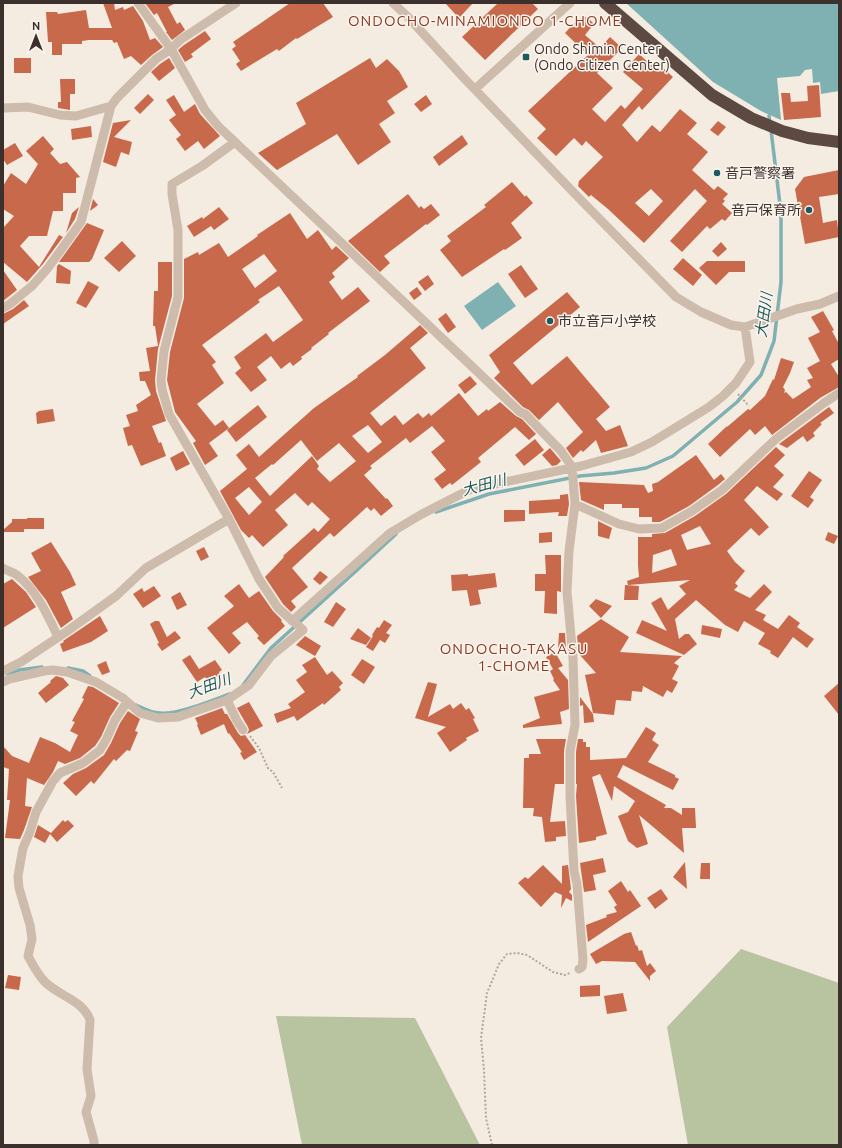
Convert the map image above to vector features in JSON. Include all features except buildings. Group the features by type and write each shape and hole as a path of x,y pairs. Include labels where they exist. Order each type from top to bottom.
{"highway":[{"path":"605,3 712,95 751,118 782,131 808,138 839,142"}],"street":[{"path":"138,3 171,49 205,110 218,126 520,412 525,414 561,451 572,467 575,504 569,552 567,592 573,658 575,725 570,751 570,796 574,871 577,884 583,960 582,967 579,969"},
{"path":"3,308 32,286 48,268 81,222 111,106 117,98 151,63 171,49 180,40 236,3"},
{"path":"393,3 408,17 474,89 676,297 701,312 731,325 745,327 797,309 820,304 839,296"},
{"path":"474,89 570,3"},
{"path":"3,108 28,107 60,115 76,116 111,106"},
{"path":"3,682 26,674 49,670 67,672 96,682 123,698 140,713 158,718 178,717 227,700 248,685 271,656 303,630 278,608 264,588 229,519 169,414 162,389 161,380 164,351 178,297 178,230 172,194 172,184 202,166 235,142"},
{"path":"292,621 390,532 422,514 471,489 581,466 631,452 652,442 709,407 731,388 750,362 745,327"},
{"path":"575,504 626,526 639,529 662,528 692,511 722,490 777,438 839,393"},
{"path":"3,671 21,662 116,596 146,568 229,519"},
{"path":"3,568 9,572 15,573 38,596 58,637"},
{"path":"227,700 236,721 243,730"},
{"path":"94,1145 86,1112 90,1096 87,1069 90,1020 87,1013 76,1003 46,983 28,956 32,939 30,925 19,888 18,876 23,848 39,804 53,781 60,773 82,763 100,750 115,720 127,702"}],"path":[{"path":"731,388 749,406"},
{"path":"243,730 250,735 259,748 264,760 282,788"},
{"path":"492,1145 486,1118 484,1070 480,1038 487,994 499,964 508,954 517,953 527,955 553,972 565,975 579,969"}],"green space":[{"path":"741,949 839,983 839,1145 688,1145 667,1027"},
{"path":"276,1016 415,1018 480,1145 302,1145"}],"water":[{"path":"626,3 839,3 839,91 821,94 820,82 813,83 812,69 805,70 800,76 777,78 781,120 761,111 713,82"},
{"path":"498,282 516,306 482,330 464,306"}],"waterway":[{"name":"大田川","path":"769,116 770,124"},
{"name":"大田川","path":"436,512 489,494 580,476 646,468 673,456 737,402 761,375 774,341 781,282 781,213 771,130"},
{"name":"大田川","path":"243,685 271,648 396,534"},
{"name":"大田川","path":"8,675 19,670 42,667"},
{"name":"大田川","path":"68,668 83,671 90,676"},
{"name":"大田川","path":"136,705 154,712 167,713 175,712 229,694"}],"place":[{"name":"Ondo Shimin Center (Ondo Citizen Center)","path":"526,57"},
{"name":"音戸警察署","path":"717,173"},
{"name":"音戸保育所","path":"809,210"},
{"name":"市立音戸小学校","path":"550,321"}],"district":[{"name":"ONDOCHO-MINAMIONDO 1-CHOME","path":"485,21"},
{"name":"ONDOCHO-TAKASU 1-CHOME","path":"514,658"}]}
